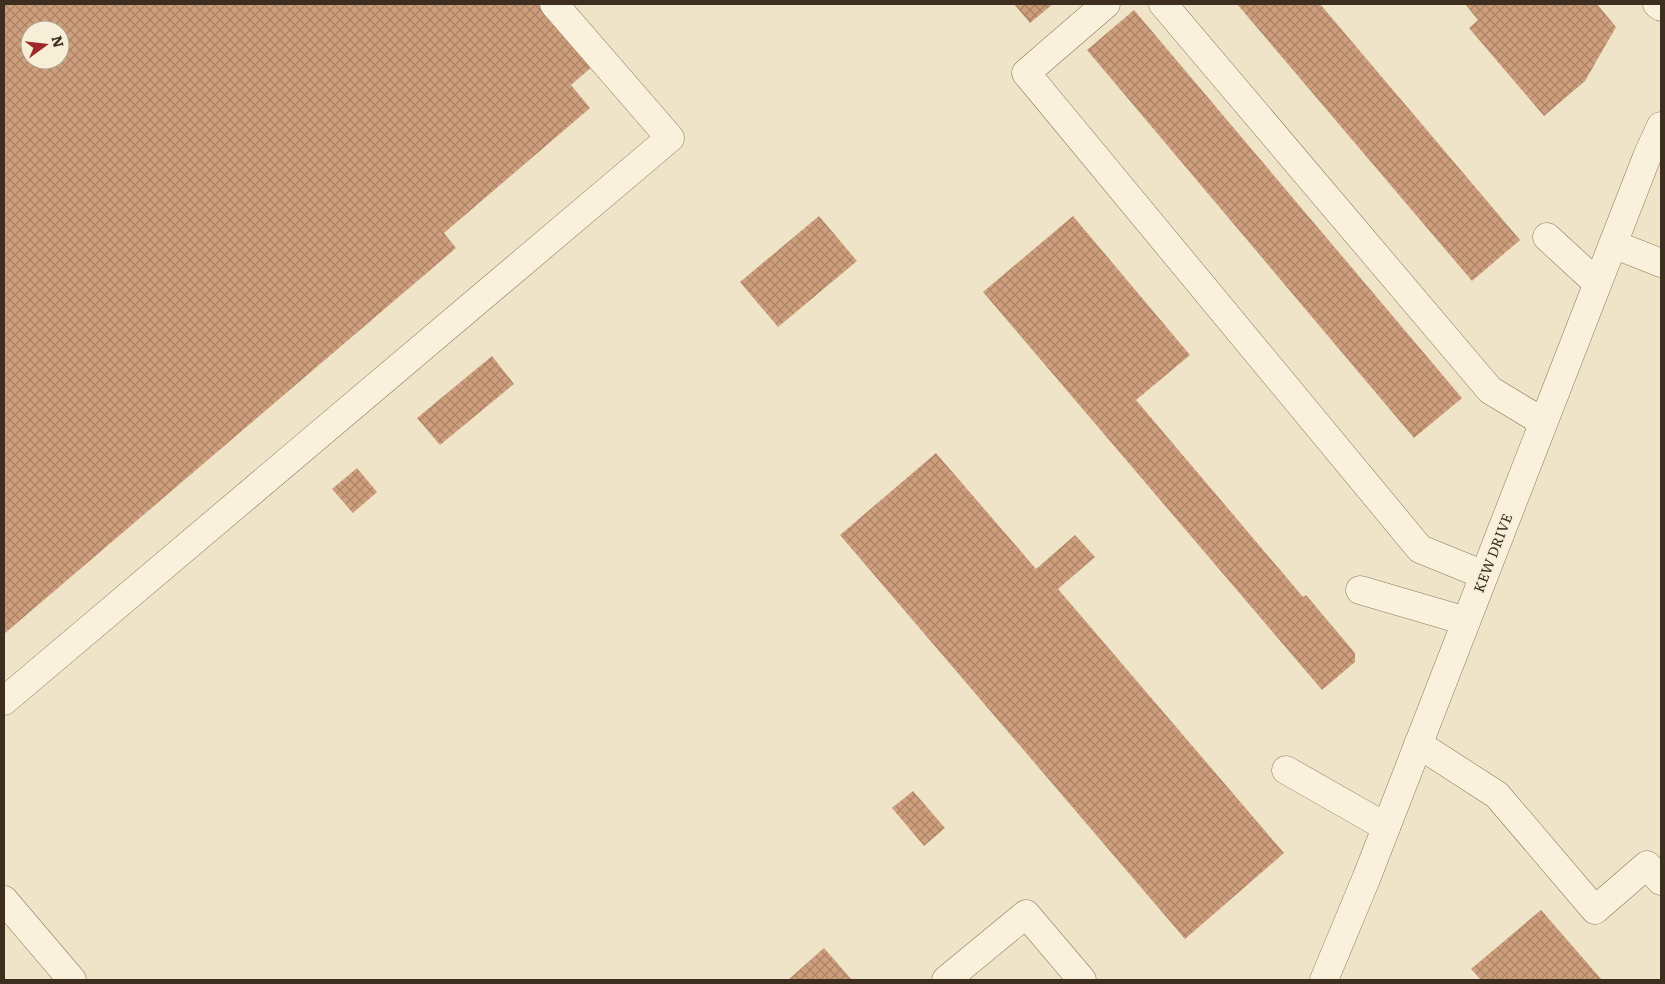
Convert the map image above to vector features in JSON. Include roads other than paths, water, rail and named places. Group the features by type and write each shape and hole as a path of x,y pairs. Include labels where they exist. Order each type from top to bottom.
{"street":[{"path":"4,700 670,138 554,4"},
{"path":"1106,4 1026,73 1420,549 1484,576"},
{"path":"1163,4 1490,390 1543,422"},
{"path":"1657,4 1661,7"},
{"name":"KEW DRIVE","path":"1324,980 1386,827 1612,244 1661,126"},
{"path":"1547,237 1598,282"},
{"path":"1612,244 1661,263"},
{"path":"1360,590 1466,621"},
{"path":"1418,744 1497,795 1595,910 1647,865 1661,881"},
{"path":"1286,770 1386,827"},
{"path":"4,900 72,980"},
{"path":"946,980 1026,914 1082,980"}]}
